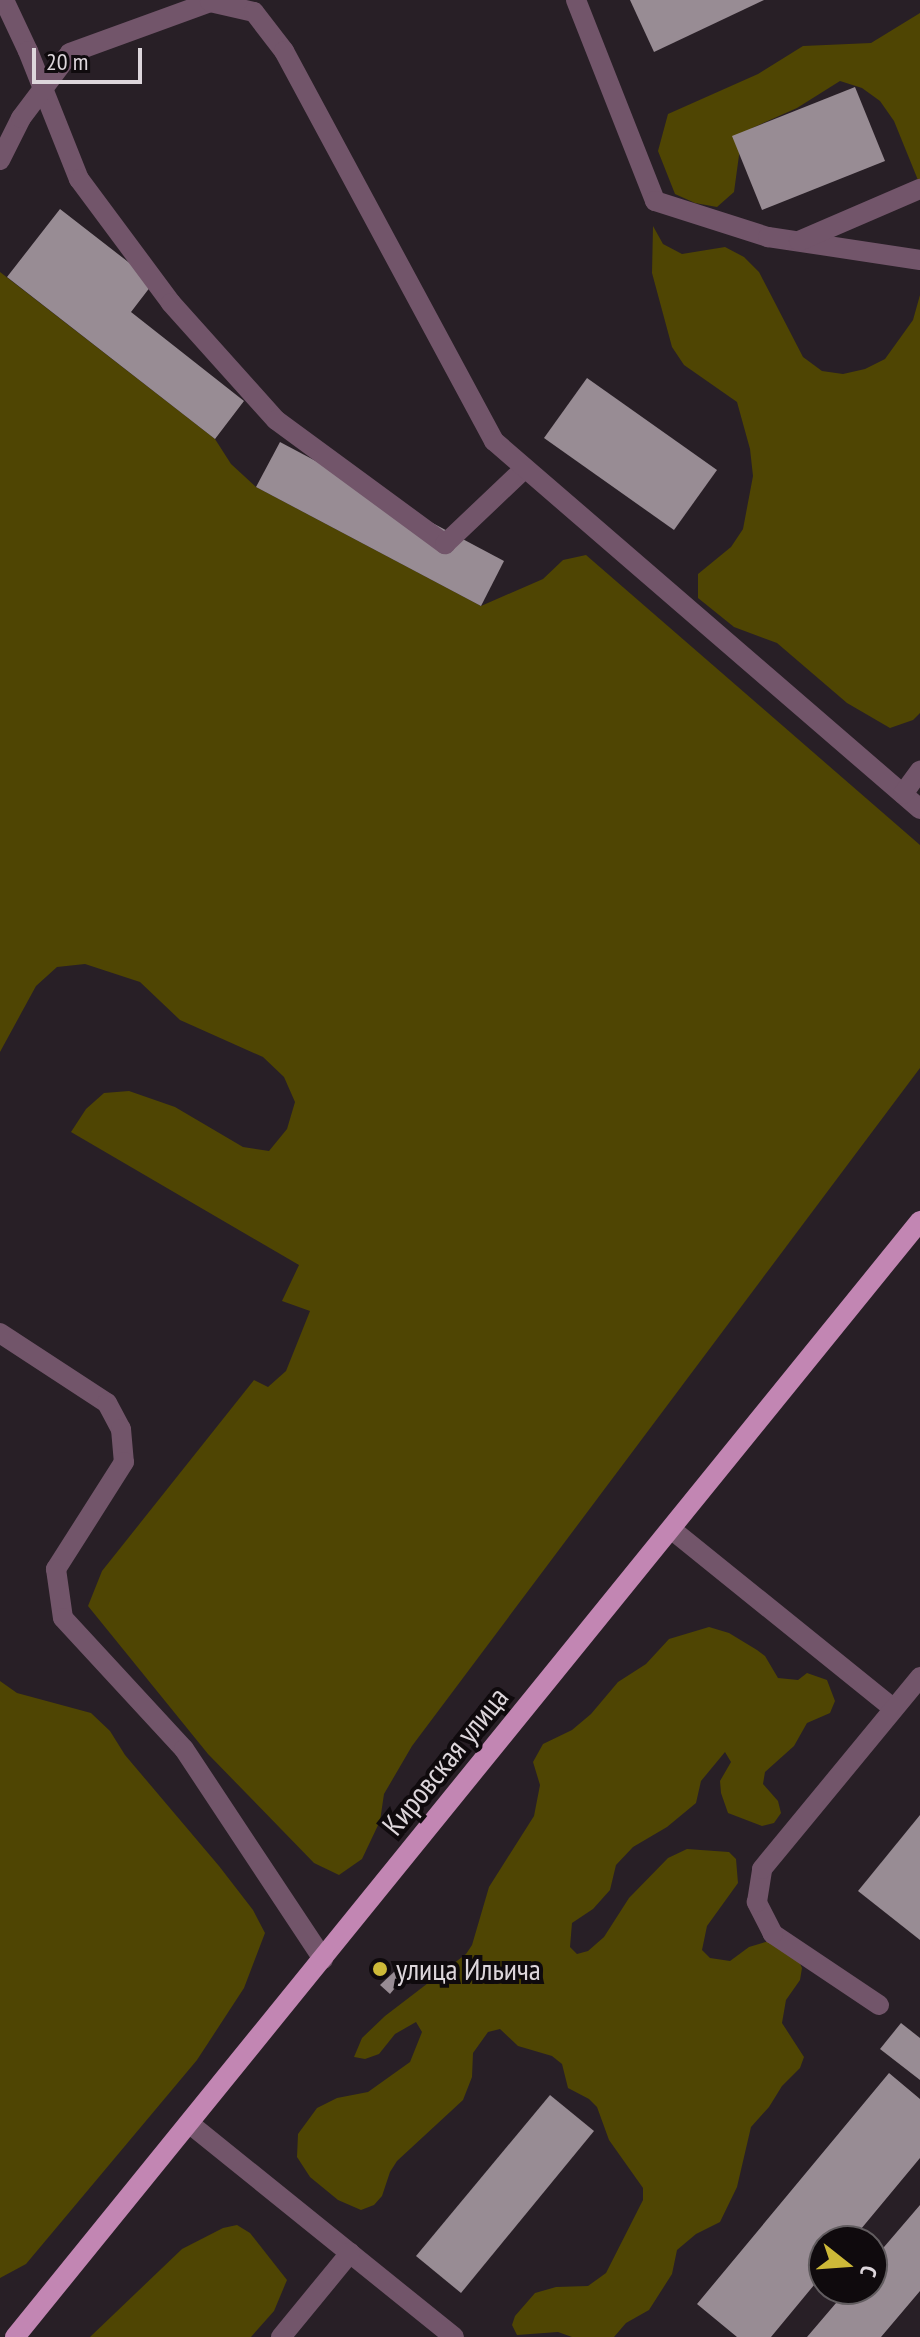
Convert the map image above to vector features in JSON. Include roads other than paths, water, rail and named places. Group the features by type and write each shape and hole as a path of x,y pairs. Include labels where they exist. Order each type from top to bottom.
{"main road":[{"name":"Кировская улица","path":"15,2337 920,1221"}],"street":[{"path":"4,0 79,179 171,303 276,420 445,544 525,468"},
{"path":"576,0 655,201 768,237 920,260"},
{"path":"0,160 21,118 70,53 210,2 254,12 284,51 494,441 920,809"},
{"path":"797,241 920,189"},
{"path":"903,794 920,771"},
{"path":"0,1333 107,1403 121,1429 124,1462 56,1569 63,1618 184,1749 323,1959"},
{"path":"671,1529 814,1648 893,1708"},
{"path":"879,2005 773,1934 757,1902 762,1869 920,1677"},
{"path":"190,2124 454,2337"},
{"path":"281,2337 350,2253"}],"place":[{"name":"улица Ильича","path":"380,1969"}]}
